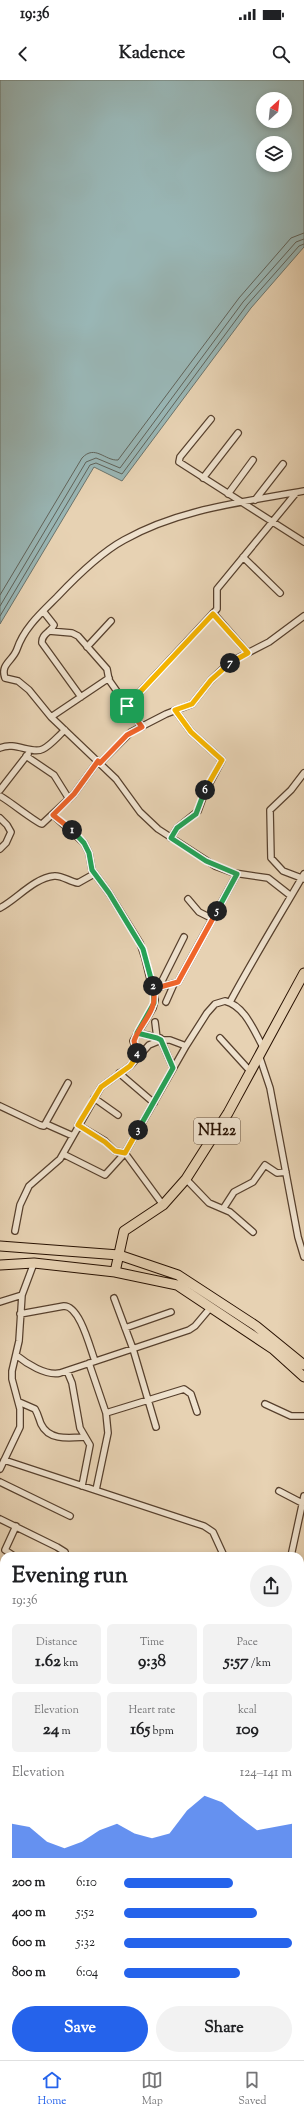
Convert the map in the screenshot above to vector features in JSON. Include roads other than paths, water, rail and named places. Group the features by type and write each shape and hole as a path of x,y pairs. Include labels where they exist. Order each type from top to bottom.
{"main road":[{"name":"NH22","path":"116,1272 124,1231 163,1206 186,1180 228,1113 304,974"},
{"path":"0,1246 119,1255 178,1274 256,1326 304,1365"},
{"path":"0,1265 34,1262 116,1272 177,1285 273,1349 304,1377"}],"street":[{"path":"211,419 178,459 180,463 304,542"},
{"path":"203,478 238,433"},
{"path":"228,494 253,460"},
{"path":"255,500 283,464"},
{"path":"5,678 3,670 5,665 16,652 25,631 67,586 123,541 154,526 194,512 304,491"},
{"path":"127,706 213,614 218,605 217,589 296,493"},
{"path":"243,557 280,594"},
{"path":"43,611 54,625 42,642 81,697"},
{"path":"213,614 248,653"},
{"path":"0,796 17,806 40,824 44,823 69,799 99,762 127,735 175,710 192,704 224,668 269,642 304,616"},
{"path":"87,647 111,621"},
{"path":"49,631 75,634 107,669 109,678 142,727"},
{"path":"0,682 5,678"},
{"path":"5,678 18,681 29,690 52,718 116,779 140,812 158,829 206,861 237,874 268,878 291,896"},
{"path":"52,718 109,678"},
{"path":"171,838 177,828 198,811 204,792 222,760 191,732 175,710"},
{"path":"0,748 10,745 32,749 43,749 65,730"},
{"path":"0,790 32,749"},
{"path":"26,756 54,775 69,799"},
{"path":"230,1002 303,877 283,871 271,858 270,810 286,796 304,773"},
{"path":"53,815 84,843 89,853 91,868 94,874 112,897 143,949 156,988"},
{"path":"0,818 11,832 6,843 0,849"},
{"path":"0,908 39,882 50,877 59,876 78,883 94,874"},
{"path":"156,988 174,984 179,980 237,874"},
{"path":"188,899 199,912 213,919"},
{"path":"138,1055 133,1044 137,1033 154,1003 156,988 184,937"},
{"path":"166,1002 174,984"},
{"path":"64,1154 105,1175 125,1153 173,1068 211,1007 220,1002 230,1002 245,1015 261,1051 270,1088 303,1252"},
{"path":"155,1022 173,1068"},
{"path":"137,1033 161,1039 174,1040 186,1046"},
{"path":"220,1038 250,1071"},
{"path":"15,1231 20,1205 28,1186 64,1154 78,1125 101,1087 130,1066 138,1055 149,1045 161,1039"},
{"path":"119,1073 154,1103"},
{"path":"46,1124 68,1083"},
{"path":"94,1098 118,1115"},
{"path":"0,1106 40,1125 44,1126 46,1124 73,1136"},
{"path":"78,1125 105,1142 115,1151 125,1153 163,1206"},
{"path":"223,1209 234,1192 253,1182 265,1165 277,1173 286,1172"},
{"path":"186,1180 209,1203 230,1212 253,1232"},
{"path":"0,1469 20,1427 19,1402 12,1379 22,1295 34,1262"},
{"path":"0,1302 22,1295"},
{"path":"114,1298 133,1349 156,1427"},
{"path":"20,1314 64,1306 70,1307 77,1314 96,1361"},
{"path":"16,1355 25,1362 51,1374 67,1371 194,1328 211,1307"},
{"path":"125,1328 171,1312"},
{"path":"89,1363 106,1413 108,1439 96,1490"},
{"path":"67,1371 72,1383 80,1428 90,1445 82,1486"},
{"path":"106,1413 184,1389 191,1394 197,1412"},
{"path":"19,1402 35,1409 43,1428 51,1434 59,1437 85,1437"},
{"path":"265,1404 291,1416 304,1416"},
{"path":"4,1460 208,1528 213,1532 222,1552"},
{"path":"0,1482 70,1516"},
{"path":"279,1491 302,1503"},
{"path":"291,1552 304,1496"},
{"path":"0,1519 65,1552"},
{"path":"3,1546 16,1526"}],"water":[{"path":"0,80 304,80 304,247 251,308 122,481 94,467 0,624"}]}
